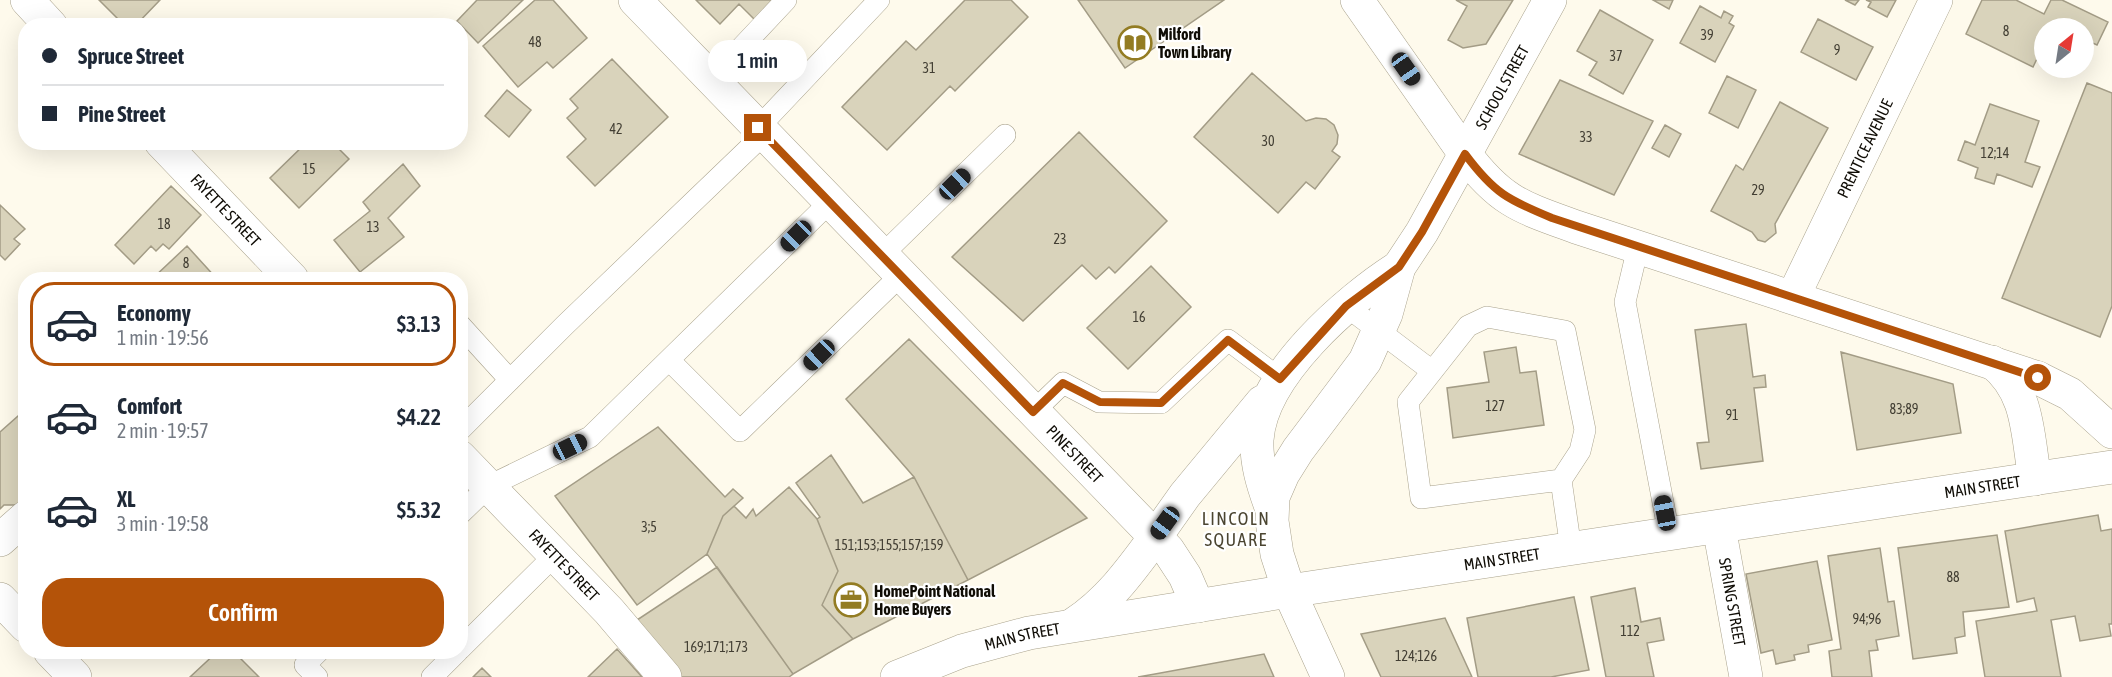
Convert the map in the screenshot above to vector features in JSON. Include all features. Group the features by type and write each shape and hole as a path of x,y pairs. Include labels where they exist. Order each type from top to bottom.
{"street":[{"path":"27,0 44,18"},
{"name":"PINE STREET","path":"635,0 1156,536 1185,576 1198,606"},
{"path":"1357,0 1485,182 1515,202 1638,247 1992,362 2058,388 2091,411 2112,432"},
{"name":"SCHOOL STREET","path":"1271,507 1276,486 1290,462 1356,376 1380,331 1399,267 1422,232 1550,0"},
{"name":"PRENTICE AVENUE","path":"1793,297 1936,0"},
{"name":"FAYETTE STREET","path":"169,150 283,272"},
{"name":"SCHOOL STREET","path":"1328,677 1289,591 1273,539 1271,507 1260,472 1257,438 1267,401 1280,379 1346,306 1399,267"},
{"path":"1992,362 2012,381 2021,398 2034,479"},
{"path":"1071,626 1096,609 1117,588 1185,495 1280,379"},
{"name":"FAYETTE STREET","path":"468,465 609,611 665,677"},
{"name":"MAIN STREET","path":"897,677 981,645 1071,626 2112,467"},
{"path":"0,540 18,524"},
{"name":"SPRING STREET","path":"1719,527 1746,677"},
{"path":"0,599 18,618"},
{"path":"58,659 75,677"}],"lane":[{"path":"711,80 786,0"},
{"path":"468,422 761,131 879,0"},
{"path":"670,361 740,431 1005,135"},
{"path":"468,506 489,486 590,437 830,202"},
{"path":"1638,247 1625,302 1669,534"},
{"path":"1346,306 1432,371"},
{"path":"1561,480 1421,498 1408,402 1468,326 1477,320 1487,317 1565,331 1586,430 1580,451 1561,480 1571,549"},
{"path":"468,334 510,380"},
{"path":"1033,412 1063,383 1100,402 1161,403 1228,340 1280,379"},
{"path":"468,641 555,555"},
{"path":"310,659 304,665 317,677"},
{"path":"432,677 450,659"}],"building":[{"path":"99,0 160,0 143,18 117,18"},
{"path":"477,0 523,0 478,43 468,33 468,18 460,18"},
{"path":"535,0 553,0 587,38 553,68 547,62 518,87 483,46"},
{"path":"696,0 777,0 756,21 739,4 720,24"},
{"path":"965,0 1011,0 1028,17 955,91 950,86 887,150 842,107 906,41 916,50"},
{"name":"Milford Town Library","path":"1078,0 1224,0 1125,68"},
{"path":"1456,0 1513,0 1486,44 1463,48 1448,40 1467,6"},
{"path":"1653,0 1673,0 1669,9"},
{"path":"1845,0 1859,0 1855,5"},
{"path":"1866,0 1896,0 1887,17 1868,7 1871,2"},
{"path":"1982,0 2016,0 2044,14 2051,0 2062,0 2108,22 2097,45 2094,44 2094,18 2034,18 2033,67 1966,34"},
{"path":"1700,6 1721,18 1724,11 1733,16 1729,23 1734,26 1715,62 1680,43"},
{"path":"1600,10 1653,40 1623,94 1589,75 1597,62 1577,51"},
{"path":"1818,19 1873,47 1856,80 1801,52"},
{"path":"612,59 668,117 595,186 567,157 586,139 567,118 578,108 570,99"},
{"path":"1252,73 1306,121 1316,118 1326,119 1334,125 1338,135 1337,144 1332,151 1340,157 1315,189 1306,182 1278,213 1194,137"},
{"path":"1727,76 1756,90 1738,128 1709,113"},
{"path":"1560,80 1653,121 1614,195 1519,154"},
{"path":"2087,83 2112,93 2112,306 2100,337 2002,298"},
{"path":"507,90 531,110 509,137 485,116"},
{"path":"1780,102 1828,128 1775,224 1776,233 1765,242 1758,240 1752,232 1711,211 1736,165 1743,170"},
{"path":"1990,104 2039,121 2025,162 2040,167 2032,187 1997,174 1994,184 1975,178 1978,168 1958,160 1965,141 1975,145"},
{"path":"1665,125 1681,134 1669,157 1652,148"},
{"path":"1079,132 1167,221 1115,273 1109,267 1096,279 1082,265 1023,321 952,257"},
{"path":"299,150 340,150 349,159 299,208 270,178"},
{"path":"403,164 420,186 388,218 404,237 360,272 334,240 370,211 363,202"},
{"path":"171,186 201,215 169,249 163,244 156,251 151,246 134,264 115,245"},
{"path":"0,205 25,229 14,239 20,244 5,260 0,255"},
{"path":"187,246 211,272 159,272"},
{"path":"1151,266 1191,307 1128,369 1087,328"},
{"path":"1746,324 1753,377 1765,375 1766,387 1754,388 1763,461 1701,469 1697,443 1709,442 1695,330"},
{"path":"909,339 1087,518 968,580 914,477 846,399"},
{"path":"1516,347 1520,373 1536,371 1544,425 1453,438 1447,388 1489,382 1484,352"},
{"path":"1841,352 1953,384 1961,433 1857,450"},
{"path":"18,416 18,505 4,505 0,509 0,432"},
{"path":"658,427 725,497 733,489 743,498 723,516 707,554 637,605 555,496"},
{"path":"831,455 863,503 914,477 968,580 853,639 822,605 838,571 817,519 820,517 796,483"},
{"path":"789,487 817,519 838,571 822,605 853,639 793,674 707,554 723,516 734,506 746,518 753,509 756,516"},
{"path":"2098,515 2101,531 2112,529 2112,624 2109,624 2111,636 2080,641 2075,616 2051,620 2061,677 1985,677 1976,621 2037,611 2034,598 2017,602 2005,531"},
{"path":"1997,535 2009,607 1963,612 1965,636 1955,638 1957,653 1913,659 1898,548"},
{"path":"1880,548 1888,602 1894,601 1899,636 1876,640 1878,650 1869,651 1872,677 1832,677 1829,651 1841,649 1828,556"},
{"path":"1817,561 1832,640 1808,645 1809,652 1794,655 1795,660 1776,664 1773,650 1761,653 1746,574"},
{"path":"717,567 793,674 789,677 680,677 637,620"},
{"path":"1635,588 1641,622 1660,618 1664,640 1647,643 1654,677 1606,677 1591,597"},
{"path":"1574,597 1589,670 1551,677 1478,677 1467,618"},
{"path":"1445,618 1472,677 1381,677 1361,634"},
{"path":"617,649 642,677 588,677"},
{"path":"1264,654 1274,677 1138,677 1155,674"},
{"path":"209,659 241,659 259,677 190,677"},
{"path":"482,668 491,677 473,677"}],"place":[{"name":"Milford Town Library","path":"1135,43"},
{"name":"HomePoint National Home Buyers","path":"851,600"}],"district":[{"name":"LINCOLN SQUARE","path":"1236,528"}],"route":[{"path":"758,128 1033,412 1063,383 1100,402 1161,403 1228,340 1280,379 1328,323 1346,306 1399,267 1416,243 1465,154 1485,182 1493,189 1527,208 1552,218 2038,378"}]}
